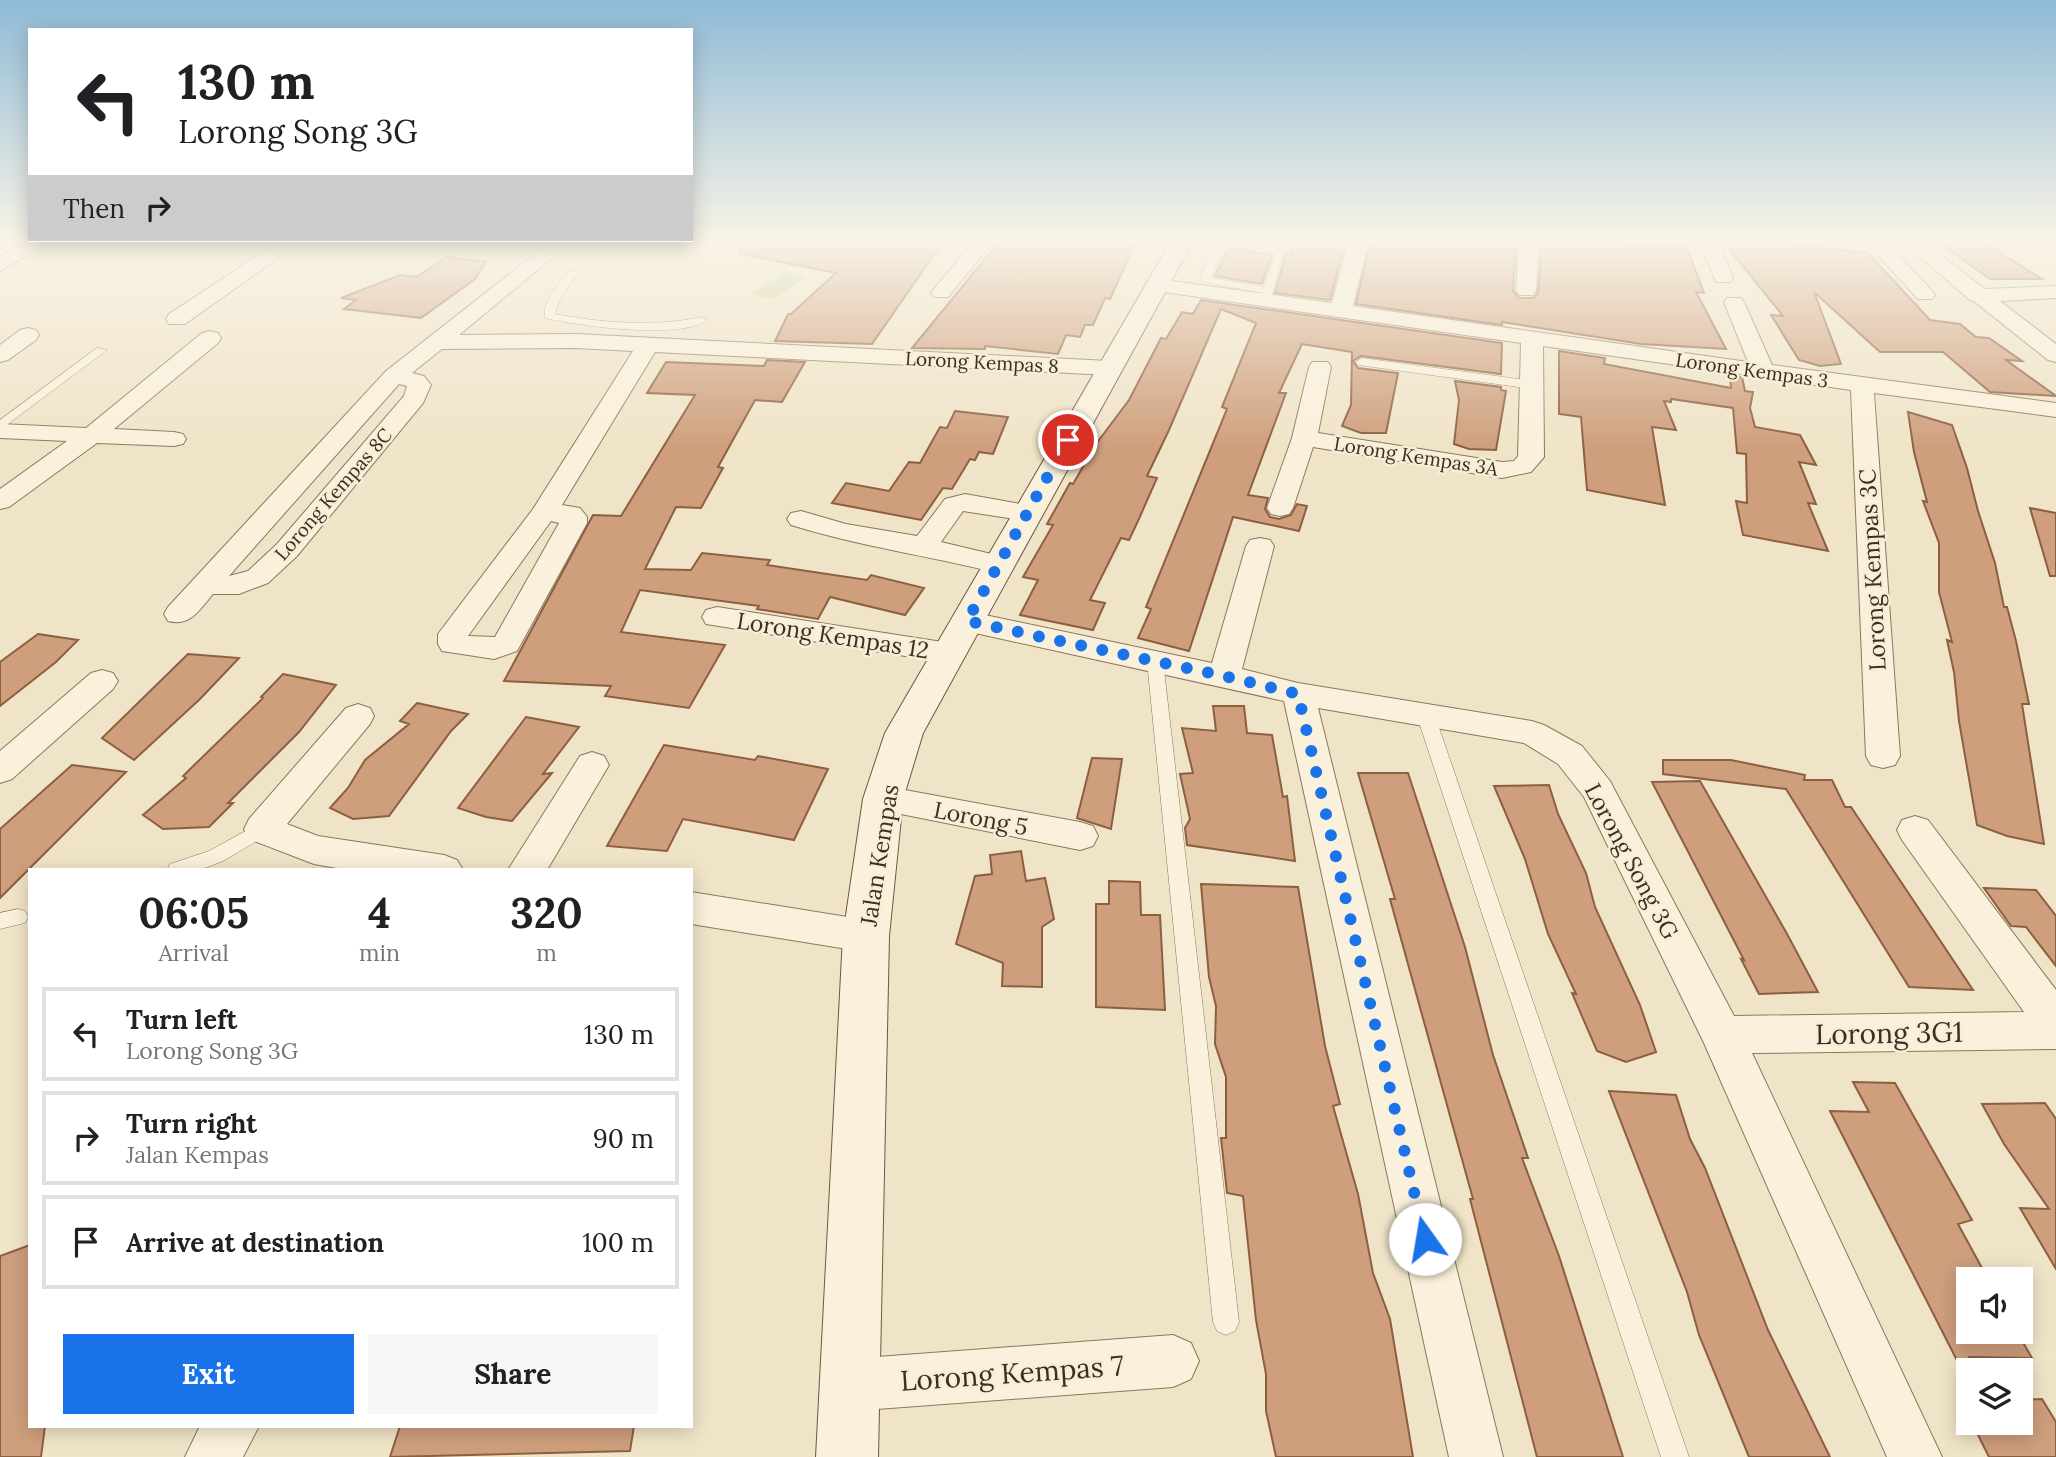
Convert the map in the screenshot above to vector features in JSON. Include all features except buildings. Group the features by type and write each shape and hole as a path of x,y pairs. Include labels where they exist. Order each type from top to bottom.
{"street":[{"path":"177,319 189,311"},
{"name":"Lorong Kempas 8C","path":"178,614 394,376 474,311"},
{"name":"Jalan Kempas","path":"848,1457 866,936 883,799 904,733 1142,311"},
{"name":"Lorong Kempas 3","path":"1341,311 1764,372 2056,410"},
{"path":"1738,311 1764,372"},
{"path":"1997,311 2056,355"},
{"name":"Lorong Kempas 8","path":"435,342 580,332 609,333 648,345 1110,368"},
{"path":"0,355 28,335"},
{"path":"0,501 92,435 210,338"},
{"name":"Lorong Kempas 3A","path":"1304,438 1513,470 1528,463 1531,457 1532,338"},
{"path":"544,512 570,514 573,523 506,644 494,649 453,645 453,634 544,512 648,345"},
{"name":"Lorong Kempas 3A","path":"1280,508 1304,438 1320,367"},
{"name":"Lorong Kempas 8C","path":"204,584 239,585 258,577 287,551 415,398 419,385 416,381 394,376"},
{"name":"Lorong Kempas 3C","path":"1862,384 1883,756"},
{"path":"0,428 174,439"},
{"path":"925,546 954,505 976,503 1027,513"},
{"path":"801,519 842,532 925,546 998,564"},
{"path":"1224,676 1260,546"},
{"name":"Lorong Kempas 12","path":"717,617 887,645 958,637"},
{"name":"Lorong Song 3G","path":"958,637 1155,661 1298,694 1532,733 1570,755 1598,790 1721,1035 1915,1457"},
{"path":"0,771 102,681"},
{"path":"1298,694 1476,1457"},
{"path":"358,716 262,829 314,850 431,868"},
{"path":"528,868 592,765"},
{"name":"Lorong 5","path":"883,799 1080,836"},
{"path":"1915,830 2056,1023"},
{"path":"693,908 866,936"},
{"name":"Lorong 3G1","path":"1721,1035 2056,1030"},
{"name":"Lorong Kempas 7","path":"850,1385 1173,1361"},
{"path":"212,1457 231,1428"}],"lane":[{"path":"549,311 549,316 580,332"},
{"path":"609,333 669,327 702,320"},
{"path":"0,428 101,350"},
{"path":"1362,362 1533,385"},
{"path":"1155,661 1226,1322"},
{"path":"1426,716 1675,1457"},
{"path":"183,868 216,856 262,829"}],"route":[{"path":"1068,440 967,621 1298,694 1425,1239"}]}
